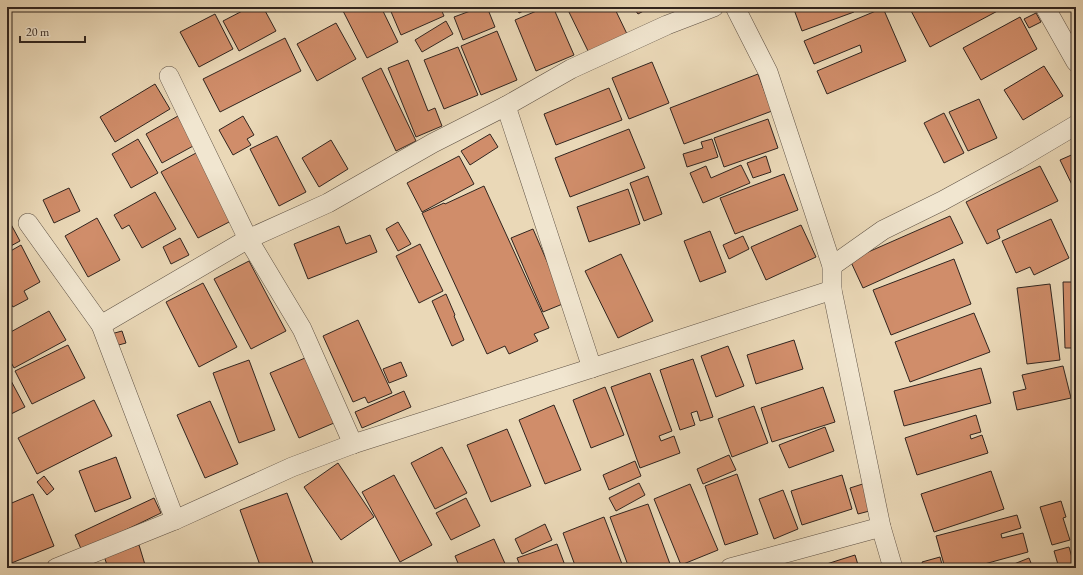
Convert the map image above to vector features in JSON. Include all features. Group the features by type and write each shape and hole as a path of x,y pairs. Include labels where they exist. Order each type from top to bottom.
{"street":[{"path":"101,324 248,239 328,203 432,143 506,106 571,69 667,26 714,7"},
{"path":"735,7 768,72 832,266 832,290 882,527 893,568"},
{"path":"1045,7 1076,62"},
{"path":"169,76 248,239 302,329 353,444"},
{"path":"506,106 592,368"},
{"path":"832,266 883,230 942,201 1017,160 1076,125"},
{"path":"28,223 101,324 175,520"},
{"path":"56,568 175,520 292,467 353,444 832,290"},
{"path":"730,568 882,527"}],"building":[{"path":"250,7 263,7 276,31 239,51 223,21"},
{"path":"341,7 381,7 398,42 367,58"},
{"path":"389,7 440,7 444,16 401,35"},
{"path":"481,7 487,7 495,27 463,40 454,17"},
{"path":"516,7 532,7 519,13"},
{"path":"546,7 553,7 574,55 536,71 515,20"},
{"path":"614,7 627,34 589,53 567,8"},
{"path":"633,7 651,7 638,14"},
{"path":"793,7 853,7 854,12 802,31"},
{"path":"909,7 1005,7 930,47"},
{"path":"883,8 906,61 827,94 817,71 862,52 860,45 814,64 804,41"},
{"path":"1036,13 1041,22 1029,28 1024,19"},
{"path":"215,14 233,49 199,67 180,32"},
{"path":"1020,17 1037,49 981,80 963,48"},
{"path":"446,21 453,34 422,52 415,40"},
{"path":"336,23 356,59 317,81 297,44"},
{"path":"497,31 517,80 481,95 461,46"},
{"path":"285,38 301,71 220,112 203,79"},
{"path":"458,47 478,95 444,109 424,60"},
{"path":"408,60 428,111 435,108 442,126 416,137 388,68"},
{"path":"652,62 669,103 629,119 612,78"},
{"path":"1044,66 1063,96 1023,120 1004,90"},
{"path":"381,68 416,141 396,151 362,78"},
{"path":"758,74 772,111 684,144 670,108"},
{"path":"155,84 170,109 115,142 100,117"},
{"path":"609,88 622,120 556,145 544,114"},
{"path":"979,99 997,138 968,151 949,112"},
{"path":"944,113 964,153 944,163 924,123"},
{"path":"178,116 195,145 162,163 146,134"},
{"path":"243,116 254,135 247,139 251,145 233,155 219,130"},
{"path":"768,119 778,148 724,167 714,138"},
{"path":"629,129 645,168 570,197 555,158"},
{"path":"490,134 498,147 470,165 461,151"},
{"path":"277,136 306,192 279,206 250,149"},
{"path":"138,139 158,173 131,188 112,154"},
{"path":"712,139 718,157 687,167 683,154 703,148 701,142"},
{"path":"331,140 348,169 319,187 302,158"},
{"path":"196,153 233,220 198,238 161,172"},
{"path":"1076,153 1076,193 1060,160"},
{"path":"459,156 474,184 422,212 407,183"},
{"path":"766,156 771,172 753,178 747,163"},
{"path":"741,165 750,183 703,203 690,173 706,166 711,178"},
{"path":"1040,166 1058,201 997,230 1000,238 987,244 966,202"},
{"path":"784,174 798,210 735,234 720,198"},
{"path":"648,176 662,214 644,221 630,183"},
{"path":"484,186 549,328 534,334 538,341 509,354 505,346 487,354 422,213"},
{"path":"69,188 80,211 54,223 43,200"},
{"path":"628,189 640,224 589,242 577,207"},
{"path":"155,192 176,229 142,248 129,225 122,229 114,215"},
{"path":"950,216 963,243 863,288 850,260"},
{"path":"7,217 20,241 7,248"},
{"path":"97,218 120,260 88,277 65,236"},
{"path":"1051,219 1069,258 1034,275 1030,267 1016,273 1002,241"},
{"path":"398,222 411,244 398,251 386,229"},
{"path":"801,225 816,257 766,280 751,247"},
{"path":"339,226 346,244 370,235 377,252 308,279 294,244"},
{"path":"533,229 565,303 543,312 511,238"},
{"path":"710,231 726,272 700,282 684,241"},
{"path":"743,236 749,249 729,259 723,245"},
{"path":"180,238 189,255 171,264 163,247"},
{"path":"420,244 443,291 419,303 396,256"},
{"path":"21,245 40,282 24,291 28,299 13,307 7,298 7,253"},
{"path":"621,254 653,321 618,338 585,271"},
{"path":"954,259 971,304 891,335 873,290"},
{"path":"249,261 286,331 251,349 214,279"},
{"path":"1063,282 1076,282 1076,348 1065,348"},
{"path":"203,283 237,347 199,367 166,302"},
{"path":"1050,284 1060,360 1027,364 1017,288"},
{"path":"446,294 464,340 452,346 432,301"},
{"path":"49,311 66,340 14,368 7,355 7,334"},
{"path":"974,313 990,352 910,382 895,342"},
{"path":"358,320 392,393 368,403 365,397 353,402 323,336"},
{"path":"122,331 126,343 115,346 111,334"},
{"path":"794,340 803,369 756,384 747,355"},
{"path":"68,345 85,378 32,404 15,371"},
{"path":"728,346 744,386 716,397 701,356"},
{"path":"305,358 334,423 299,438 270,373"},
{"path":"693,359 713,417 700,421 697,411 691,413 695,425 680,430 660,370"},
{"path":"249,360 275,430 239,443 213,373"},
{"path":"401,362 407,376 389,383 383,369"},
{"path":"1063,366 1071,398 1017,410 1013,392 1026,389 1022,375"},
{"path":"981,368 991,403 904,426 894,391"},
{"path":"650,373 672,431 659,436 661,441 674,436 680,453 640,468 611,387"},
{"path":"9,377 25,407 11,414 7,406 7,378"},
{"path":"605,387 624,435 591,448 573,400"},
{"path":"823,387 835,422 772,442 761,408"},
{"path":"404,391 411,407 362,428 355,412"},
{"path":"94,400 112,436 37,474 18,438"},
{"path":"210,401 238,464 205,478 177,415"},
{"path":"554,405 581,470 545,484 519,420"},
{"path":"754,406 768,443 732,457 718,419"},
{"path":"976,415 981,432 970,435 971,439 982,435 988,453 917,475 905,438"},
{"path":"825,427 834,451 789,468 779,445"},
{"path":"507,429 531,486 491,502 467,445"},
{"path":"442,447 467,493 435,509 411,463"},
{"path":"729,455 736,470 703,484 697,469"},
{"path":"116,457 131,498 95,512 79,471"},
{"path":"635,461 641,476 609,490 603,475"},
{"path":"338,463 374,517 341,540 304,487"},
{"path":"991,471 1004,509 934,532 921,494"},
{"path":"737,474 758,534 725,545 705,486"},
{"path":"394,475 432,545 400,562 362,492"},
{"path":"842,475 852,509 802,525 791,491"},
{"path":"44,476 54,489 47,495 37,482"},
{"path":"869,482 877,509 858,514 850,488"},
{"path":"639,483 645,495 616,511 609,498"},
{"path":"690,484 718,550 681,565 654,499"},
{"path":"783,490 798,529 774,539 759,499"},
{"path":"287,493 314,566 310,568 261,568 240,510"},
{"path":"33,494 54,546 9,564 7,557 7,505"},
{"path":"154,498 161,513 82,551 75,535"},
{"path":"466,498 480,526 451,540 436,513"},
{"path":"1061,501 1066,517 1063,518 1070,540 1052,545 1040,507"},
{"path":"648,504 670,564 658,568 629,568 610,517"},
{"path":"1017,515 1021,528 1001,534 1002,538 1023,533 1028,552 970,568 945,568 936,536"},
{"path":"604,517 622,564 611,568 576,568 563,533"},
{"path":"545,524 552,540 522,554 515,539"},
{"path":"494,539 507,568 460,568 455,556"},
{"path":"557,544 566,568 521,568 517,558"},
{"path":"139,545 146,568 108,568 104,556"},
{"path":"1069,547 1075,568 1059,568 1054,551"},
{"path":"855,555 859,568 814,568"},
{"path":"940,557 943,568 924,568 922,562"},
{"path":"1029,558 1033,568 1016,568 1014,564"}]}
